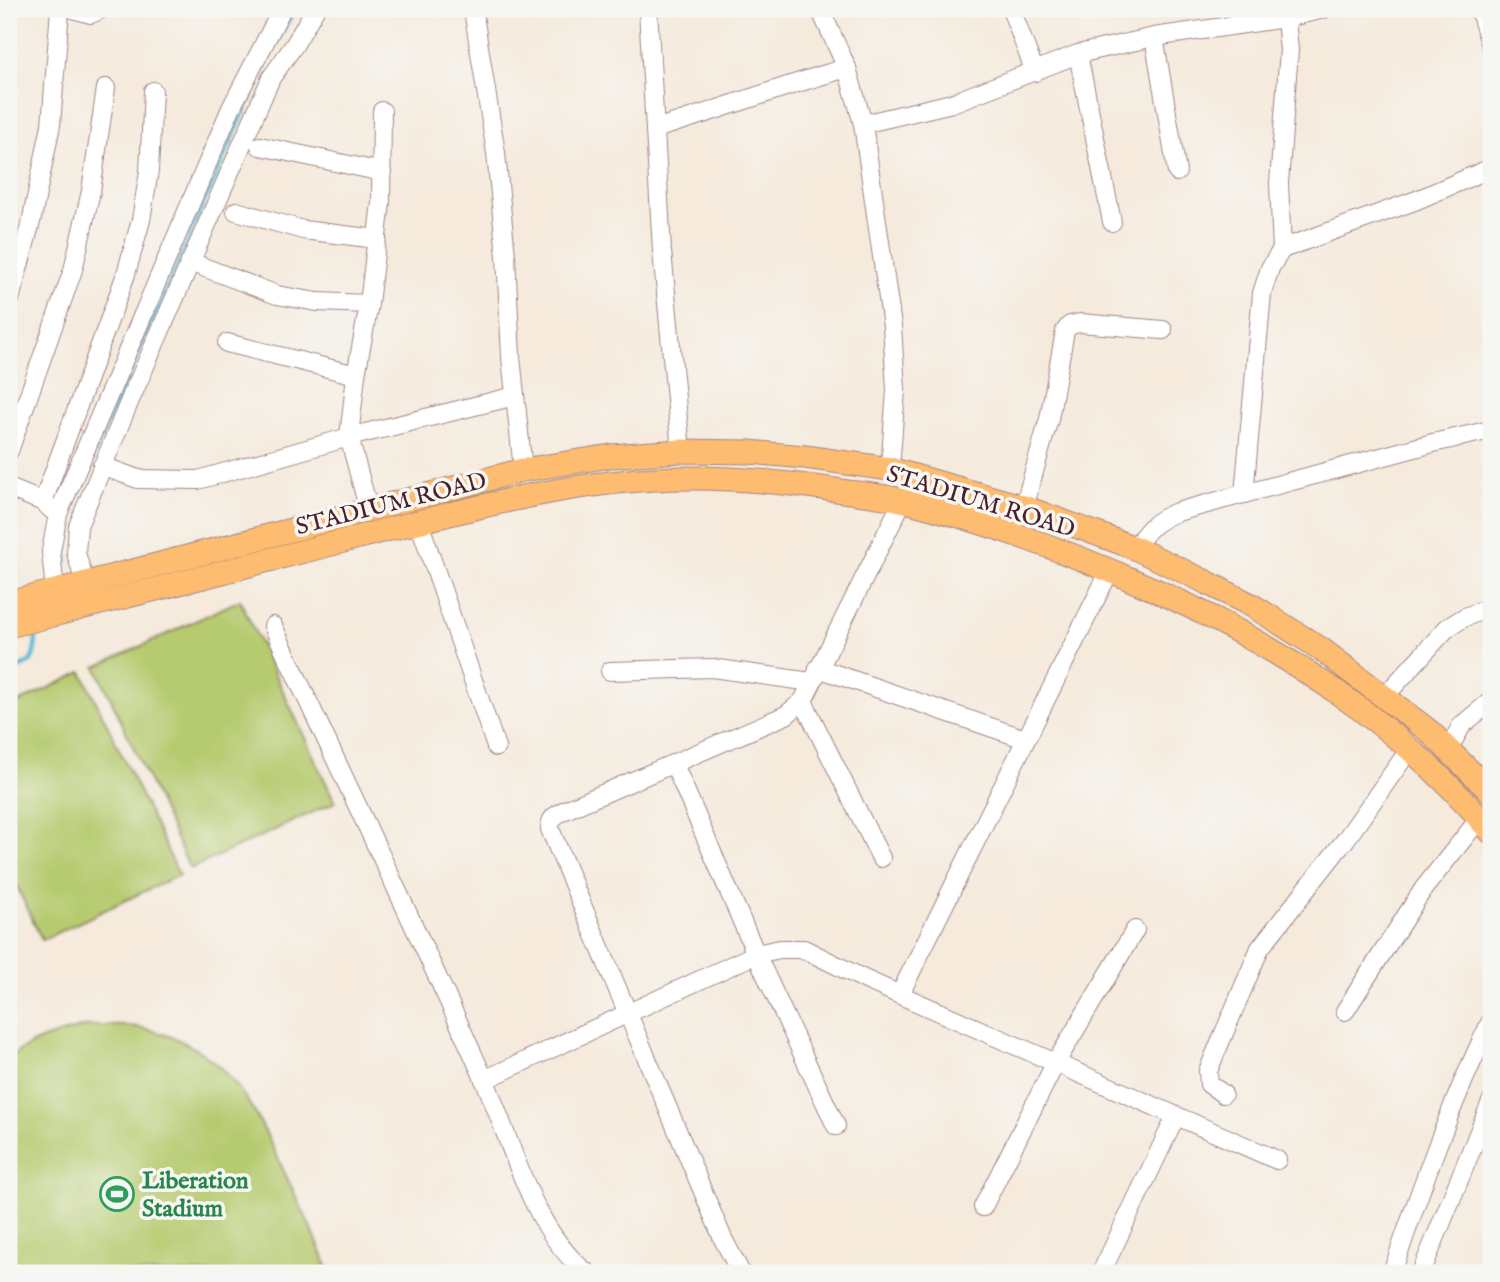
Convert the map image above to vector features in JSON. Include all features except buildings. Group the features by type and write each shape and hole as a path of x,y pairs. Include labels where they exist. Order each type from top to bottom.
{"main road":[{"name":"STADIUM ROAD","path":"9,603 523,470 611,456 681,451 749,452 805,457 890,469 1024,507 1135,548 1253,606 1321,649 1429,731 1491,792"},
{"path":"801,484 805,457"},
{"name":"STADIUM ROAD","path":"9,626 556,490 614,482 687,478 749,479 801,484 903,500 1003,530 1110,570 1191,607 1300,667 1345,699 1409,750 1485,825"}],"street":[{"path":"9,303 32,218 51,125 60,9"},
{"path":"73,9 92,14 102,9"},
{"path":"55,591 51,551 58,514 231,108 282,9"},
{"path":"85,583 76,553 76,537 102,466 271,78 315,9"},
{"path":"473,9 496,153 523,470"},
{"path":"649,9 662,251 681,451"},
{"path":"820,9 847,68 863,124 892,326 896,390 890,469"},
{"path":"1011,9 1035,72"},
{"path":"863,124 951,103 1078,54 1154,37 1286,13 1324,9"},
{"path":"1479,9 1491,46"},
{"path":"1244,494 1262,293 1270,268 1282,249 1279,183 1289,50 1286,13"},
{"path":"1154,37 1177,172"},
{"path":"1078,54 1112,222"},
{"path":"655,129 731,107 784,85 847,68"},
{"path":"9,451 73,270 91,191 106,88"},
{"path":"43,502 127,274 141,220 149,171 153,90"},
{"path":"369,511 349,438 382,202 382,111"},
{"path":"260,146 382,172"},
{"path":"1282,249 1417,200 1491,168"},
{"path":"236,211 303,230 377,239"},
{"path":"190,262 277,295 317,303 369,304"},
{"path":"1024,507 1049,419 1065,331 1070,325 1080,323 1163,330"},
{"path":"227,343 356,375"},
{"path":"102,466 138,479 198,480 515,396"},
{"path":"1135,548 1147,529 1157,520 1177,512 1491,430"},
{"path":"9,488 43,502 58,514"},
{"path":"741,1273 723,1239 627,1016 550,829 550,823 554,816 563,811 786,715 803,701 903,500"},
{"path":"419,522 496,747"},
{"path":"900,994 1110,570"},
{"path":"1385,696 1447,628 1465,617 1491,607"},
{"path":"273,626 484,1080 543,1223 572,1262 587,1273"},
{"path":"610,671 712,668 815,675 1025,739"},
{"path":"803,701 881,859"},
{"path":"1448,750 1462,725 1491,701"},
{"path":"1223,1094 1209,1084 1208,1071 1260,948 1346,839 1409,750"},
{"path":"674,764 756,954 836,1126"},
{"path":"1345,1011 1424,888 1485,825"},
{"path":"983,1207 1055,1064 1135,930"},
{"path":"484,1080 756,954 780,949 804,949 866,980 1277,1160"},
{"path":"1392,1273 1417,1198 1474,1056 1491,1021"},
{"path":"1421,1273 1491,1102"},
{"path":"1101,1273 1176,1116"}],"green space":[{"path":"240,600 335,802 190,869 96,667"},
{"path":"82,672 179,875 42,940 9,870 9,707"},
{"path":"89,1026 137,1027 168,1035 194,1047 233,1081 262,1126 315,1237 329,1273 9,1273 9,1059 36,1042"}],"waterway":[{"path":"67,561 66,521 75,497 267,59 295,9"},
{"path":"9,672 33,658 36,638"}],"place":[{"name":"Liberation Stadium","path":"117,1194"}]}
